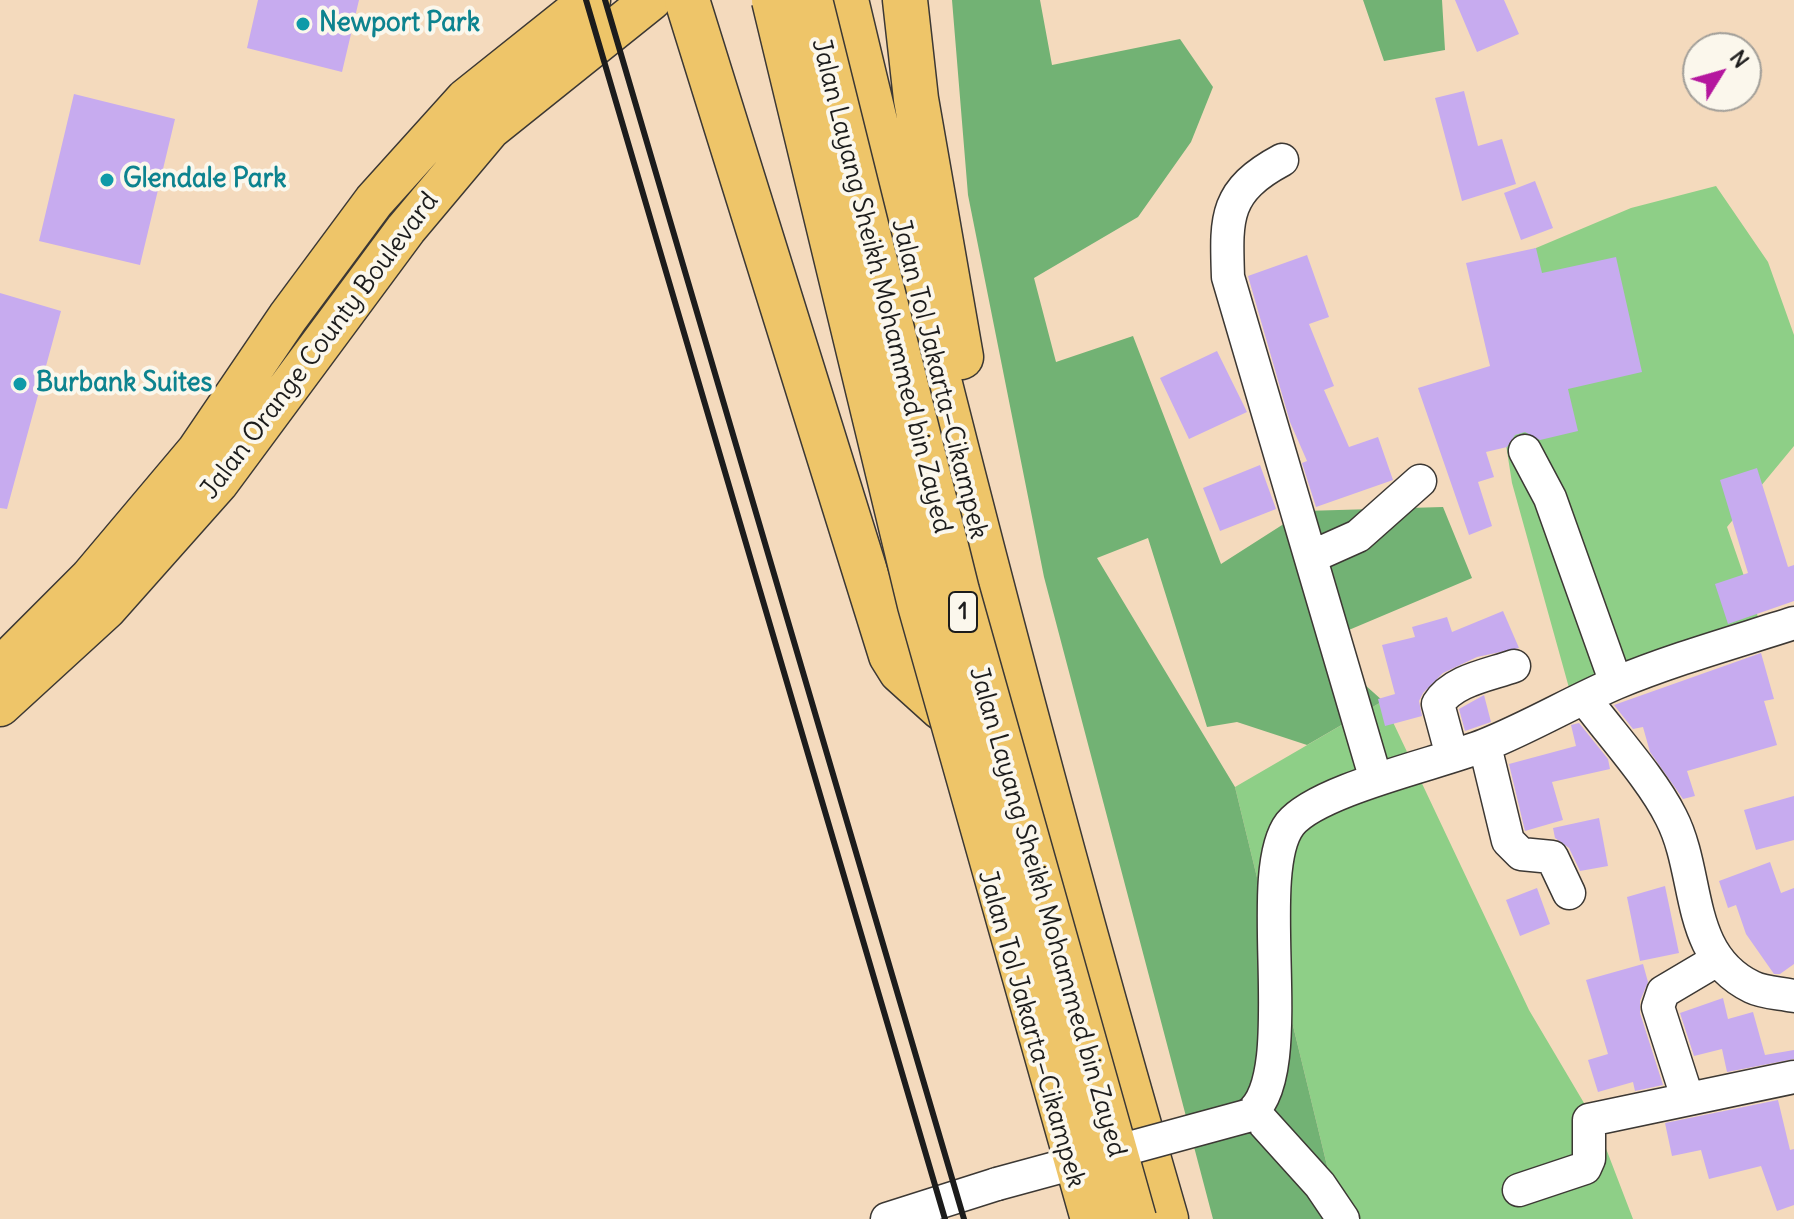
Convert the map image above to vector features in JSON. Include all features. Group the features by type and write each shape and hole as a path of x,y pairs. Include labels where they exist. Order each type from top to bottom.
{"highway":[{"path":"687,0 891,655 901,671 942,708"},
{"name":"Jalan Tol Jakarta–Cikampek","path":"772,0 839,301 942,708 1085,1219"},
{"name":"Jalan Layang Sheikh Mohammed bin Zayed","path":"772,0 920,605 1093,1219"},
{"name":"Jalan Layang Sheikh Mohammed bin Zayed","path":"810,0 957,591 1134,1219"},
{"name":"Jalan Tol Jakarta–Cikampek","path":"846,0 905,249 1050,808 1166,1219"},
{"path":"905,0 916,99 953,312 1050,808"}],"main road":[{"name":"Jalan Orange County Boulevard","path":"0,668 90,578 197,451 288,317 374,201 480,113 586,18 651,0"},
{"name":"Jalan Orange County Boulevard","path":"0,706 106,609 218,483 406,229 480,113"}],"street":[{"path":"1282,160 1240,190 1231,206 1227,227 1228,277 1376,780"},
{"path":"1525,451 1550,498 1616,683"},
{"path":"1311,557 1358,536 1420,481"},
{"path":"887,1219 997,1184 1250,1114 1267,1087 1273,1058 1280,852 1289,825 1307,809 1376,780 1485,746 1616,683 1794,623"},
{"path":"1452,756 1438,704 1443,696 1452,688 1514,666"},
{"path":"1585,699 1671,815 1682,843 1703,937 1717,960 1754,988 1794,996"},
{"path":"1485,746 1508,841 1521,854 1552,857 1569,893"},
{"path":"1687,1097 1658,1007 1659,998 1663,992 1717,960"},
{"path":"1519,1190 1585,1168 1589,1159 1589,1120 1794,1077"},
{"path":"1250,1114 1320,1185 1343,1219"}],"green space":[{"path":"952,0 1040,0 1052,65 1180,39 1213,87 1191,142 1138,217 1034,278 1056,362 1133,336 1221,564 1304,511 1443,507 1472,578 1318,643 1383,701 1307,745 1237,722 1207,727 1148,538 1097,558 1235,787 1340,1219 1213,1219 1044,577 968,195"},
{"path":"1363,0 1442,0 1445,50 1384,61"},
{"path":"1716,186 1768,262 1794,335 1794,446 1727,527 1763,631 1571,695 1512,483 1479,272 1631,208"},
{"path":"1383,701 1529,1010 1597,1125 1633,1219 1340,1219 1235,787"}],"building":[{"name":"Newport Park","path":"258,0 359,0 342,72 247,48"},
{"path":"1455,0 1504,0 1519,34 1477,52"},
{"path":"1464,91 1478,146 1502,139 1516,184 1462,201 1435,98"},
{"name":"Glendale Park","path":"74,94 175,119 140,265 39,241"},
{"path":"1535,181 1553,228 1521,240 1504,193"},
{"path":"1536,248 1542,273 1616,257 1642,372 1568,389 1578,431 1540,440 1525,432 1515,435 1507,447 1486,452 1494,477 1478,482 1492,526 1469,535 1418,388 1490,366 1466,263"},
{"path":"1307,255 1329,317 1309,324 1334,386 1324,390 1349,447 1378,437 1393,480 1316,507 1302,463 1307,461 1290,422 1248,276"},
{"name":"Burbank Suites","path":"0,293 61,311 7,509 0,508"},
{"path":"1217,351 1247,412 1189,439 1160,378"},
{"path":"1260,465 1276,509 1220,531 1203,488"},
{"path":"1757,468 1788,567 1794,565 1794,601 1728,624 1715,584 1748,573 1720,480"},
{"path":"1503,611 1519,648 1477,657 1443,673 1419,701 1422,716 1385,726 1378,699 1395,694 1382,645 1415,637 1412,627 1447,617 1452,632"},
{"path":"1761,653 1774,699 1764,701 1777,745 1687,771 1695,796 1683,799 1650,752 1643,727 1633,729 1614,705"},
{"path":"1484,695 1491,722 1465,731 1459,709"},
{"path":"1579,723 1608,759 1610,769 1552,782 1563,820 1525,831 1509,764 1576,746 1571,725"},
{"path":"1794,796 1794,840 1756,850 1744,810"},
{"path":"1599,818 1608,866 1580,871 1569,848 1555,838 1553,828"},
{"path":"1770,862 1781,893 1794,888 1794,964 1780,974 1774,974 1746,934 1736,905 1728,908 1719,881"},
{"path":"1665,886 1679,953 1640,961 1627,897"},
{"path":"1537,888 1550,924 1520,936 1506,900"},
{"path":"1643,964 1648,982 1640,1001 1640,1013 1663,1085 1635,1091 1633,1082 1598,1092 1588,1060 1608,1054 1586,980"},
{"path":"1723,998 1728,1019 1753,1012 1765,1055 1794,1050 1794,1059 1727,1072 1722,1049 1694,1056 1680,1013"},
{"path":"1778,1100 1790,1150 1794,1149 1794,1205 1777,1211 1761,1166 1709,1179 1701,1150 1672,1156 1665,1123"}],"railway":[{"path":"586,0 945,1219"},
{"path":"605,0 964,1219"}],"place":[{"name":"Newport Park","path":"303,24"},
{"name":"Glendale Park","path":"107,180"},
{"name":"Burbank Suites","path":"20,384"}]}
